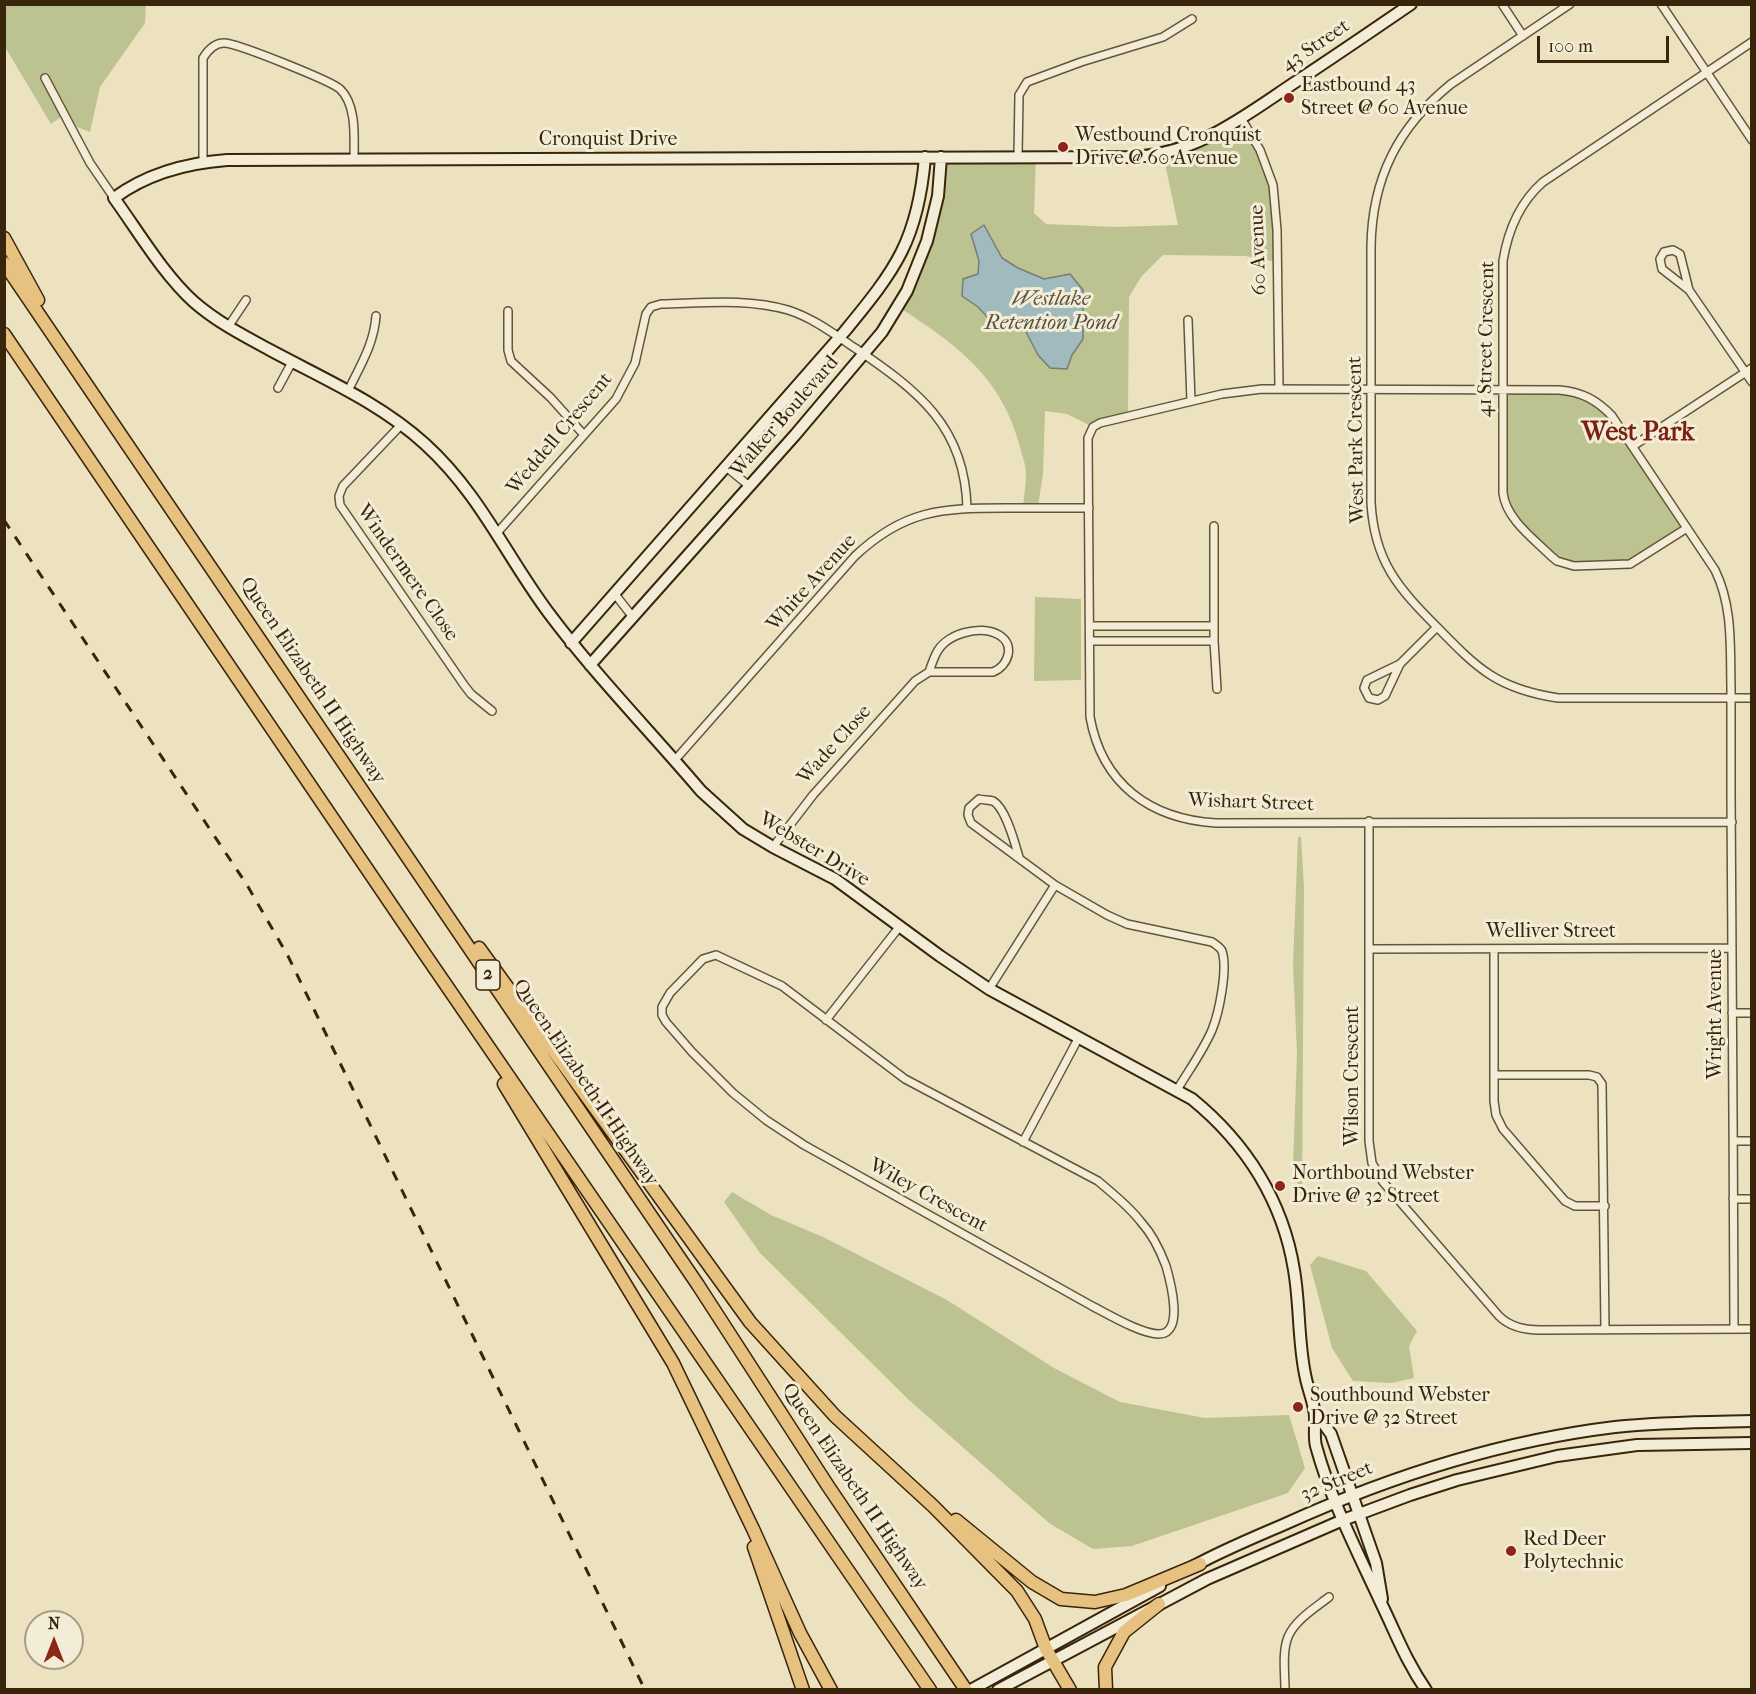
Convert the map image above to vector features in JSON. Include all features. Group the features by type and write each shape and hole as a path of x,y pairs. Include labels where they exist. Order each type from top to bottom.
{"highway":[{"path":"4,238 70,359"},
{"name":"Queen Elizabeth II Highway","path":"4,263 691,1275 822,1476 969,1689"},
{"name":"2","path":"4,334 422,950 930,1689"},
{"path":"408,857 457,916 750,1322 836,1416 1017,1591 1035,1619 1046,1649 1070,1689"},
{"path":"422,950 673,1363 800,1633 831,1689"},
{"path":"725,1470 803,1689"},
{"path":"915,1490 1032,1582 1060,1599 1095,1602 1126,1595 1200,1564"},
{"path":"1106,1689 1105,1667 1124,1632 1159,1604"}],"street":[{"name":"43 Street","path":"1241,118 1412,4"},
{"path":"1502,4 1523,36"},
{"name":"West Park Crescent","path":"1570,4 1437,95 1408,127 1388,163 1376,194 1372,219 1371,502 1374,532 1397,584 1409,599 1468,660 1483,672 1517,688 1546,696 1570,698 1752,698"},
{"path":"1661,4 1752,140"},
{"path":"1018,156 1019,95 1027,82 1081,62 1163,37 1192,19"},
{"name":"41 Street Crescent","path":"1687,528 1630,564 1574,566 1557,561 1511,515 1504,501 1503,261 1512,224 1526,200 1551,175 1752,42"},
{"path":"203,162 203,58 210,47 224,43 254,51 340,88 351,106 354,159"},
{"path":"45,78 86,158 114,198"},
{"name":"Cronquist Drive","path":"114,198 129,187 154,175 203,162 227,160 1132,157 1162,154 1198,142 1241,118"},
{"name":"60 Avenue","path":"1241,118 1258,146 1273,185 1277,230 1279,388"},
{"name":"Walker Boulevard","path":"571,643 876,294 900,257 917,214 925,157"},
{"name":"Walker Boulevard","path":"590,665 748,485 795,435 864,354 896,311 921,259 932,226 938,196 941,157"},
{"name":"Webster Drive","path":"114,198 177,283 194,301 228,327 387,414 424,444 459,480 497,532 546,609 571,643 701,791 743,829 836,879 940,956 989,989 1192,1099 1239,1144 1263,1179 1288,1240 1294,1272 1304,1373 1315,1412 1315,1443 1343,1520 1364,1570 1383,1606"},
{"path":"1689,290 1680,254 1673,250 1664,252 1660,259 1662,269 1689,290 1748,371 1752,382"},
{"path":"228,327 246,300"},
{"name":"Weddell Crescent","path":"497,532 603,415 624,386 637,356 646,314 654,305 738,303 763,305 816,322 911,388 929,406 956,448 961,462 967,508"},
{"path":"507,312 507,350 510,361 551,398 584,435"},
{"path":"348,391 370,347 375,332 376,316"},
{"path":"1188,320 1191,401"},
{"path":"278,388 292,362"},
{"path":"1633,446 1748,371"},
{"name":"Wishart Street","path":"1633,446 1612,416 1590,398 1571,391 1559,390 1279,388 1238,391 1112,420 1093,427 1088,438 1089,707 1096,740 1114,774 1143,802 1165,814 1201,822 1732,822"},
{"name":"Windermere Close","path":"401,425 343,486 339,494 340,505 464,685 471,694 492,711"},
{"name":"Wright Avenue","path":"1633,446 1715,570 1725,598 1730,631 1734,1329"},
{"path":"725,466 748,485"},
{"name":"White Avenue","path":"675,760 866,546 889,530 910,519 943,509 1089,508"},
{"path":"1214,525 1214,641 1217,689"},
{"path":"614,593 632,616"},
{"path":"1090,627 1214,626"},
{"path":"1400,664 1385,696 1378,700 1369,698 1364,688 1367,680 1400,664 1437,627"},
{"name":"Wade Close","path":"773,847 813,795 915,681 929,672 993,672 1001,669 1009,655 1007,644 1001,636 991,632 959,634 944,643 936,652 929,672"},
{"path":"1090,641 1214,641"},
{"path":"1019,857 1008,823 999,807 993,801 979,799 969,808 968,816 971,823 1055,885 1127,924 1212,942 1218,946 1222,952 1223,971 1221,995 1214,1027 1177,1090"},
{"name":"Wilson Crescent","path":"1369,821 1369,1141 1372,1162 1378,1175 1504,1321 1518,1328 1533,1330 1752,1329"},
{"path":"989,989 1055,885"},
{"path":"826,1020 900,926"},
{"name":"Welliver Street","path":"1369,950 1732,948"},
{"path":"1494,950 1496,1115 1508,1137 1565,1201 1575,1206 1605,1206"},
{"name":"Wiley Crescent","path":"716,955 774,982 826,1020 905,1079 1098,1181 1125,1203 1142,1222 1166,1266 1174,1319 1167,1332 1159,1334 1132,1326 1092,1306 804,1145 766,1120 715,1076 666,1022 662,1015 662,1007 670,993 703,959 716,955"},
{"path":"1732,1013 1752,1012"},
{"path":"1023,1142 1078,1037"},
{"path":"1494,1075 1589,1075 1599,1080 1604,1092 1605,1330"},
{"path":"1733,1141 1752,1141"},
{"path":"1733,1199 1752,1198"},
{"name":"Webster Drive","path":"1315,1412 1331,1434 1376,1563 1383,1606"},
{"name":"32 Street","path":"969,1689 1200,1564 1352,1494 1437,1464 1538,1440 1606,1429 1657,1423 1752,1421"},
{"name":"32 Street","path":"999,1689 1207,1579 1358,1514 1457,1480 1557,1456 1637,1446 1752,1443"},
{"path":"1285,1689 1288,1636 1297,1623 1329,1597"},
{"path":"1383,1606 1410,1668 1426,1689"}],"green space":[{"path":"4,5 146,5 145,23 100,87 90,132 77,127 68,112 51,124 5,47"},
{"path":"1241,118 1273,185 1277,262 1245,256 1163,255 1141,277 1129,297 1128,416 1093,427 1067,414 1045,411 1043,474 1038,506 1023,506 1025,464 1012,422 1001,401 975,365 941,336 900,308 922,267 934,234 939,206 941,157 1036,156 1034,213 1046,224 1117,227 1178,225 1163,154"},
{"path":"1503,389 1559,390 1599,404 1687,528 1625,565 1563,563 1511,515 1504,501"},
{"path":"1035,597 1081,599 1081,680 1034,681"},
{"path":"1298,837 1301,837 1304,887 1302,1201 1293,1165 1297,1053 1293,965"},
{"path":"732,1192 771,1215 823,1237 947,1300 1054,1368 1120,1402 1205,1418 1289,1415 1305,1468 1288,1493 1132,1546 1093,1549 1049,1523 909,1400 760,1253 724,1202"},
{"path":"1318,1256 1366,1271 1417,1331 1409,1346 1414,1378 1391,1383 1353,1381 1332,1348 1310,1265"}],"water":[{"name":"Westlake Retention Pond","path":"984,225 1002,258 1044,279 1070,274 1083,290 1083,339 1072,355 1067,369 1050,368 1038,355 1024,328 994,324 978,307 962,296 963,279 978,274 979,261 971,234"}],"railway":[{"path":"4,520 247,885 288,956 645,1690"}],"place":[{"name":"Eastbound 43 Street @ 60 Avenue","path":"1289,98"},
{"name":"Westbound Cronquist Drive @ 60 Avenue","path":"1063,147"},
{"name":"Northbound Webster Drive @ 32 Street","path":"1280,1186"},
{"name":"Southbound Webster Drive @ 32 Street","path":"1298,1407"},
{"name":"Red Deer Polytechnic","path":"1511,1551"}],"district":[{"name":"West Park","path":"1638,434"}]}
